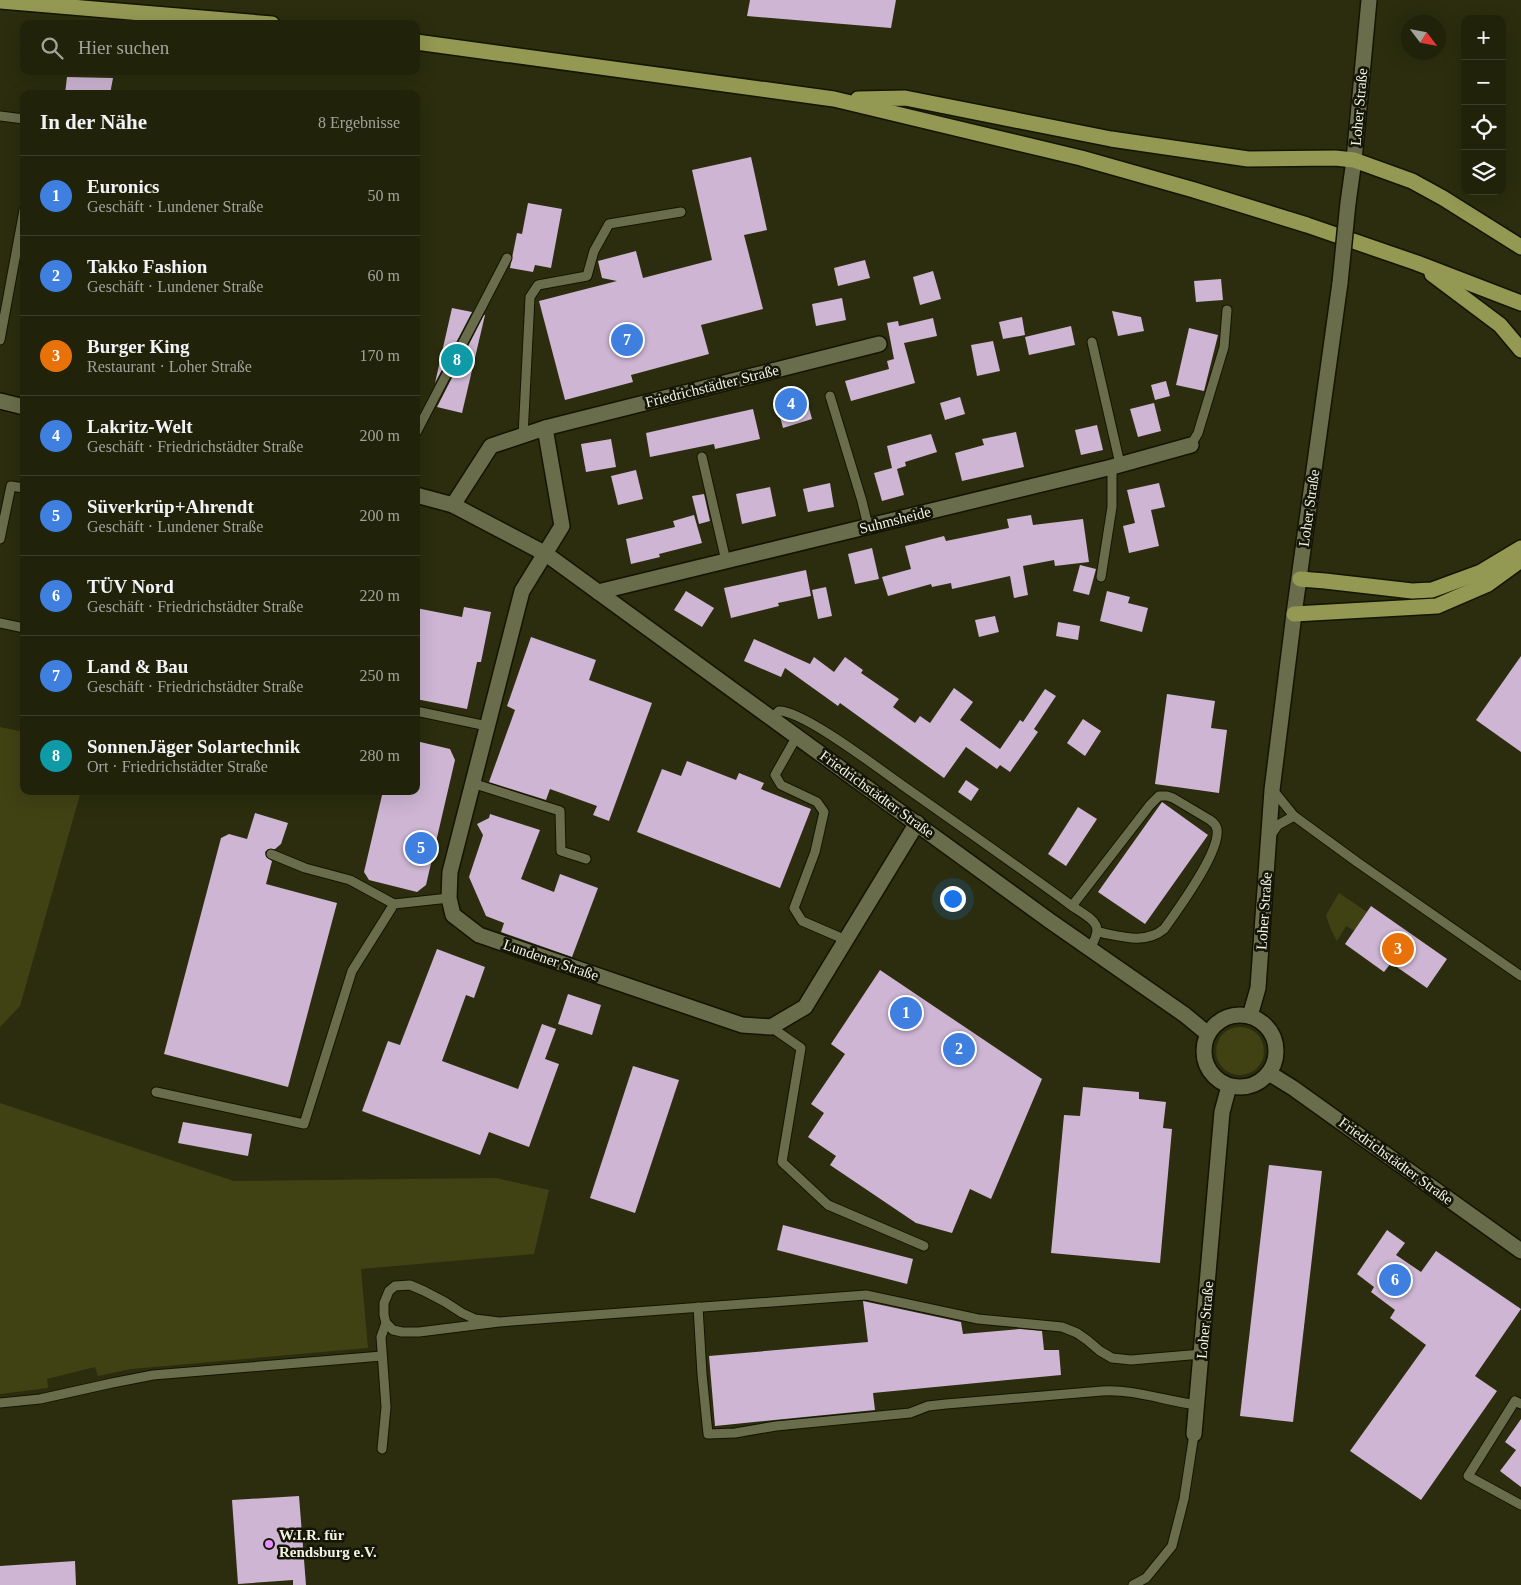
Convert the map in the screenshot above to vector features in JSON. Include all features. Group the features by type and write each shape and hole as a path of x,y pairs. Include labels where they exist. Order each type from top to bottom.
{"main road":[{"path":"0,1 225,20"},
{"path":"420,43 834,99 1091,161 1194,190 1307,225 1417,263 1521,303"},
{"path":"834,99 905,98 1111,139 1248,159 1335,158 1354,160 1412,180 1521,246"},
{"path":"1417,263 1500,325 1521,350"},
{"path":"1300,579 1412,591 1432,590 1481,572 1521,548"},
{"path":"1294,614 1437,606 1488,584 1521,560"}],"street":[{"name":"Loher Straße","path":"1250,1016 1258,988 1272,790 1294,614 1340,283 1369,0"},
{"name":"Friedrichstädter Straße","path":"453,505 491,446 545,428 879,344"},
{"path":"0,401 20,405"},
{"path":"545,428 562,526 546,554"},
{"name":"Suhmsheide","path":"598,592 1116,466 1191,445"},
{"name":"Friedrichstädter Straße","path":"420,496 453,505 546,554 1050,921 1185,1015 1208,1034"},
{"name":"Lundener Straße","path":"546,554 522,591 472,783 450,872 449,898 453,915 479,935 742,1026 771,1027"},
{"path":"771,1027 804,1008 917,823"},
{"path":"1230,1016 1250,1016 1264,1024 1273,1036 1276,1051 1273,1066 1269,1073 1256,1084 1238,1088 1229,1086 1217,1079 1208,1068 1204,1054 1205,1040 1217,1023 1230,1016"},
{"name":"Friedrichstädter Straße","path":"1269,1073 1293,1088 1521,1251"},
{"name":"Loher Straße","path":"1194,1434 1222,1112 1229,1086"}],"lane":[{"path":"0,116 20,118"},
{"path":"523,436 530,297 538,285 587,276 594,252 609,224 681,212"},
{"path":"0,340 20,232"},
{"path":"420,425 507,258"},
{"path":"1191,445 1198,433 1224,347 1227,310"},
{"path":"1092,342 1116,466 1112,507 1101,577"},
{"path":"830,396 868,526"},
{"path":"702,457 726,561"},
{"path":"0,539 11,486 20,487"},
{"path":"0,623 20,627"},
{"path":"772,718 779,711 785,711 813,724 1072,906 1094,922 1098,932 1090,948"},
{"path":"420,712 487,726"},
{"path":"797,736 775,775 781,785 817,802 824,812 815,852 794,908 802,921 846,940"},
{"path":"472,783 560,811 561,851 586,859"},
{"path":"1272,790 1294,816 1521,976"},
{"path":"1072,906 1141,816 1160,796 1174,798 1214,824 1217,829 1216,839 1204,866 1164,929 1157,935 1147,938 1134,938 1098,932"},
{"path":"1269,838 1278,825 1294,816"},
{"path":"271,854 305,868 350,880 394,904 449,898"},
{"path":"156,1092 304,1124 352,971 394,904"},
{"path":"771,1027 801,1048 782,1162 828,1205 924,1246"},
{"path":"499,1322 475,1319 410,1285 395,1286 389,1291 384,1302 386,1323 393,1330 419,1332 499,1322 866,1295 978,1320 1062,1327 1082,1336 1112,1358 1131,1360 1202,1354"},
{"path":"698,1307 708,1434 735,1433 776,1426 910,1413 928,1406 946,1404 1102,1391 1137,1392 1178,1403 1197,1405"},
{"path":"382,1449 386,1416 380,1338 386,1323"},
{"path":"0,1403 40,1399 153,1375 382,1356"},
{"path":"1521,1404 1516,1401 1468,1476 1521,1505"},
{"path":"1133,1585 1146,1578 1172,1546 1184,1500 1194,1434"}],"shaded area":[{"path":"0,727 20,731 20,795 80,795 20,1006 0,1027"},
{"path":"1339,893 1367,912 1355,931 1346,926 1337,941 1326,915"},
{"path":"1235,1027 1245,1027 1257,1034 1264,1046 1264,1056 1257,1068 1245,1075 1235,1075 1227,1071 1220,1064 1216,1056 1216,1046 1220,1038 1227,1031"},
{"path":"0,1103 234,1181 496,1178 549,1190 534,1254 361,1269 368,1348 131,1369 98,1376 95,1367 47,1379 48,1388 0,1394"}],"building":[{"path":"750,0 896,0 891,28 747,16"},
{"path":"67,77 113,78 111,90 65,90"},
{"path":"751,157 767,230 744,235 763,309 701,325 709,354 631,375 633,382 565,400 539,301 617,281 602,278 598,261 636,251 643,278 712,260 692,170"},
{"path":"528,203 562,209 551,268 535,265 533,272 510,268 517,233 522,234"},
{"path":"865,260 870,278 838,286 834,268"},
{"path":"933,271 941,299 920,305 913,277"},
{"path":"1221,279 1223,300 1196,302 1194,281"},
{"path":"842,298 846,320 816,326 812,304"},
{"path":"452,308 472,312 435,383"},
{"path":"1112,311 1141,317 1144,331 1118,336"},
{"path":"484,315 462,413 437,407"},
{"path":"1022,317 1025,335 1003,339 999,322"},
{"path":"933,318 937,336 904,343 915,383 851,401 845,381 889,369 887,361 894,359 887,323 898,321 899,326"},
{"path":"1071,326 1075,345 1029,355 1025,337"},
{"path":"1189,328 1218,335 1204,391 1176,385"},
{"path":"993,341 1000,371 977,376 971,345"},
{"path":"1166,381 1170,396 1155,400 1151,385"},
{"path":"806,397 812,419 783,428 777,405"},
{"path":"960,397 965,414 945,420 940,403"},
{"path":"1154,403 1161,431 1138,437 1130,409"},
{"path":"753,409 760,439 715,449 714,444 650,457 646,433"},
{"path":"1097,425 1103,450 1081,455 1075,430"},
{"path":"1016,432 1024,467 962,481 955,453 984,445 982,439"},
{"path":"931,434 937,452 905,462 906,466 897,469 904,495 882,501 874,473 892,468 887,446"},
{"path":"611,439 616,467 586,472 581,444"},
{"path":"636,470 643,499 618,505 611,476"},
{"path":"830,483 834,507 808,512 803,489"},
{"path":"1159,483 1165,507 1151,510 1159,546 1129,553 1123,526 1135,523 1127,490"},
{"path":"770,487 776,516 742,524 736,494"},
{"path":"704,494 710,521 699,524 692,496"},
{"path":"694,515 702,543 659,554 660,557 631,564 626,539 675,527 673,521"},
{"path":"1031,515 1033,525 1083,519 1089,562 1055,566 1054,560 1023,566 1028,595 1014,598 1010,576 952,589 951,583 932,587 931,584 888,596 882,577 911,569 905,546 944,536 946,541 1009,528 1007,519"},
{"path":"872,548 879,579 855,584 848,554"},
{"path":"1080,565 1096,569 1089,595 1073,591"},
{"path":"806,570 811,596 778,603 779,606 731,618 724,588"},
{"path":"826,587 832,616 818,619 812,590"},
{"path":"686,591 714,608 702,627 674,610"},
{"path":"1107,591 1130,597 1128,603 1148,608 1142,632 1100,621"},
{"path":"464,607 491,612 481,662 477,662 467,709 420,700 420,609 462,617"},
{"path":"995,616 999,632 979,637 975,620"},
{"path":"1058,622 1080,626 1078,640 1056,636"},
{"path":"531,637 596,660 589,680 652,703 609,821 593,815 597,806 550,789 546,800 489,782 515,710 507,706"},
{"path":"754,639 810,664 814,657 834,672 845,657 863,670 861,673 899,699 893,707 915,723 920,716 930,723 954,688 973,702 960,720 1000,749 1020,720 1023,722 1045,689 1056,696 1034,729 1038,732 1010,772 1000,765 997,769 966,747 944,778 840,703 838,706 785,668 781,677 744,661"},
{"path":"1521,656 1521,752 1476,720"},
{"path":"1167,694 1215,701 1211,728 1227,730 1219,793 1155,784"},
{"path":"1083,719 1101,731 1085,756 1067,743"},
{"path":"420,742 450,749 455,760 426,885 417,892 369,880 364,872 382,795 420,795"},
{"path":"687,761 736,780 739,773 764,783 761,789 811,809 780,888 637,832 662,769 681,776"},
{"path":"966,780 979,789 971,801 958,792"},
{"path":"1162,802 1208,835 1145,924 1098,892"},
{"path":"1078,807 1097,819 1066,866 1048,854"},
{"path":"255,813 288,823 281,844 275,849 268,849 265,852 266,857 272,861 266,884 337,903 288,1087 164,1054 221,838 229,834 247,839"},
{"path":"490,814 540,830 521,879 554,892 560,874 598,888 572,957 501,932 504,923 486,916 469,877 483,835 477,824 489,818"},
{"path":"1371,906 1447,959 1427,988 1391,963 1384,972 1345,944"},
{"path":"437,949 485,967 474,998 466,995 442,1061 518,1089 542,1024 556,1029 545,1059 559,1064 529,1147 489,1132 480,1155 362,1111 388,1041 400,1045"},
{"path":"880,970 1042,1079 991,1199 970,1189 952,1233 916,1223 830,1165 836,1156 808,1137 824,1113 811,1104 845,1054 831,1044"},
{"path":"568,994 601,1005 592,1035 558,1024"},
{"path":"633,1066 679,1080 635,1213 590,1198"},
{"path":"1083,1087 1139,1092 1139,1099 1166,1102 1163,1128 1172,1129 1160,1263 1051,1253 1064,1115 1080,1116"},
{"path":"183,1122 252,1134 248,1156 178,1143"},
{"path":"1269,1165 1322,1171 1293,1422 1240,1416"},
{"path":"783,1225 913,1259 907,1284 777,1250"},
{"path":"1387,1230 1405,1243 1396,1255 1421,1272 1436,1251 1521,1309 1475,1376 1497,1391 1421,1500 1350,1451 1426,1345 1390,1318 1395,1310 1371,1292 1374,1287 1357,1274"},
{"path":"863,1301 961,1322 963,1334 1020,1329 1042,1331 1044,1350 1059,1350 1061,1375 873,1393 875,1410 715,1426 709,1356 868,1342"},
{"path":"1521,1419 1521,1487 1500,1471 1516,1450 1505,1442"},
{"name":"W.I.R. für Rendsburg e.V.","path":"299,1496 306,1585 293,1585 293,1580 238,1584 232,1500"},
{"path":"75,1561 76,1585 0,1585 0,1566"}],"place":[{"name":"Land & Bau","path":"627,340"},
{"name":"SonnenJäger Solartechnik","path":"457,360"},
{"name":"Lakritz-Welt","path":"791,404"},
{"name":"Süverkrüp+Ahrendt","path":"421,848"},
{"name":"Burger King","path":"1398,949"},
{"name":"Euronics","path":"906,1013"},
{"name":"Takko Fashion","path":"959,1049"},
{"name":"TÜV Nord","path":"1395,1280"},
{"name":"W.I.R. für Rendsburg e.V.","path":"269,1544"}]}
